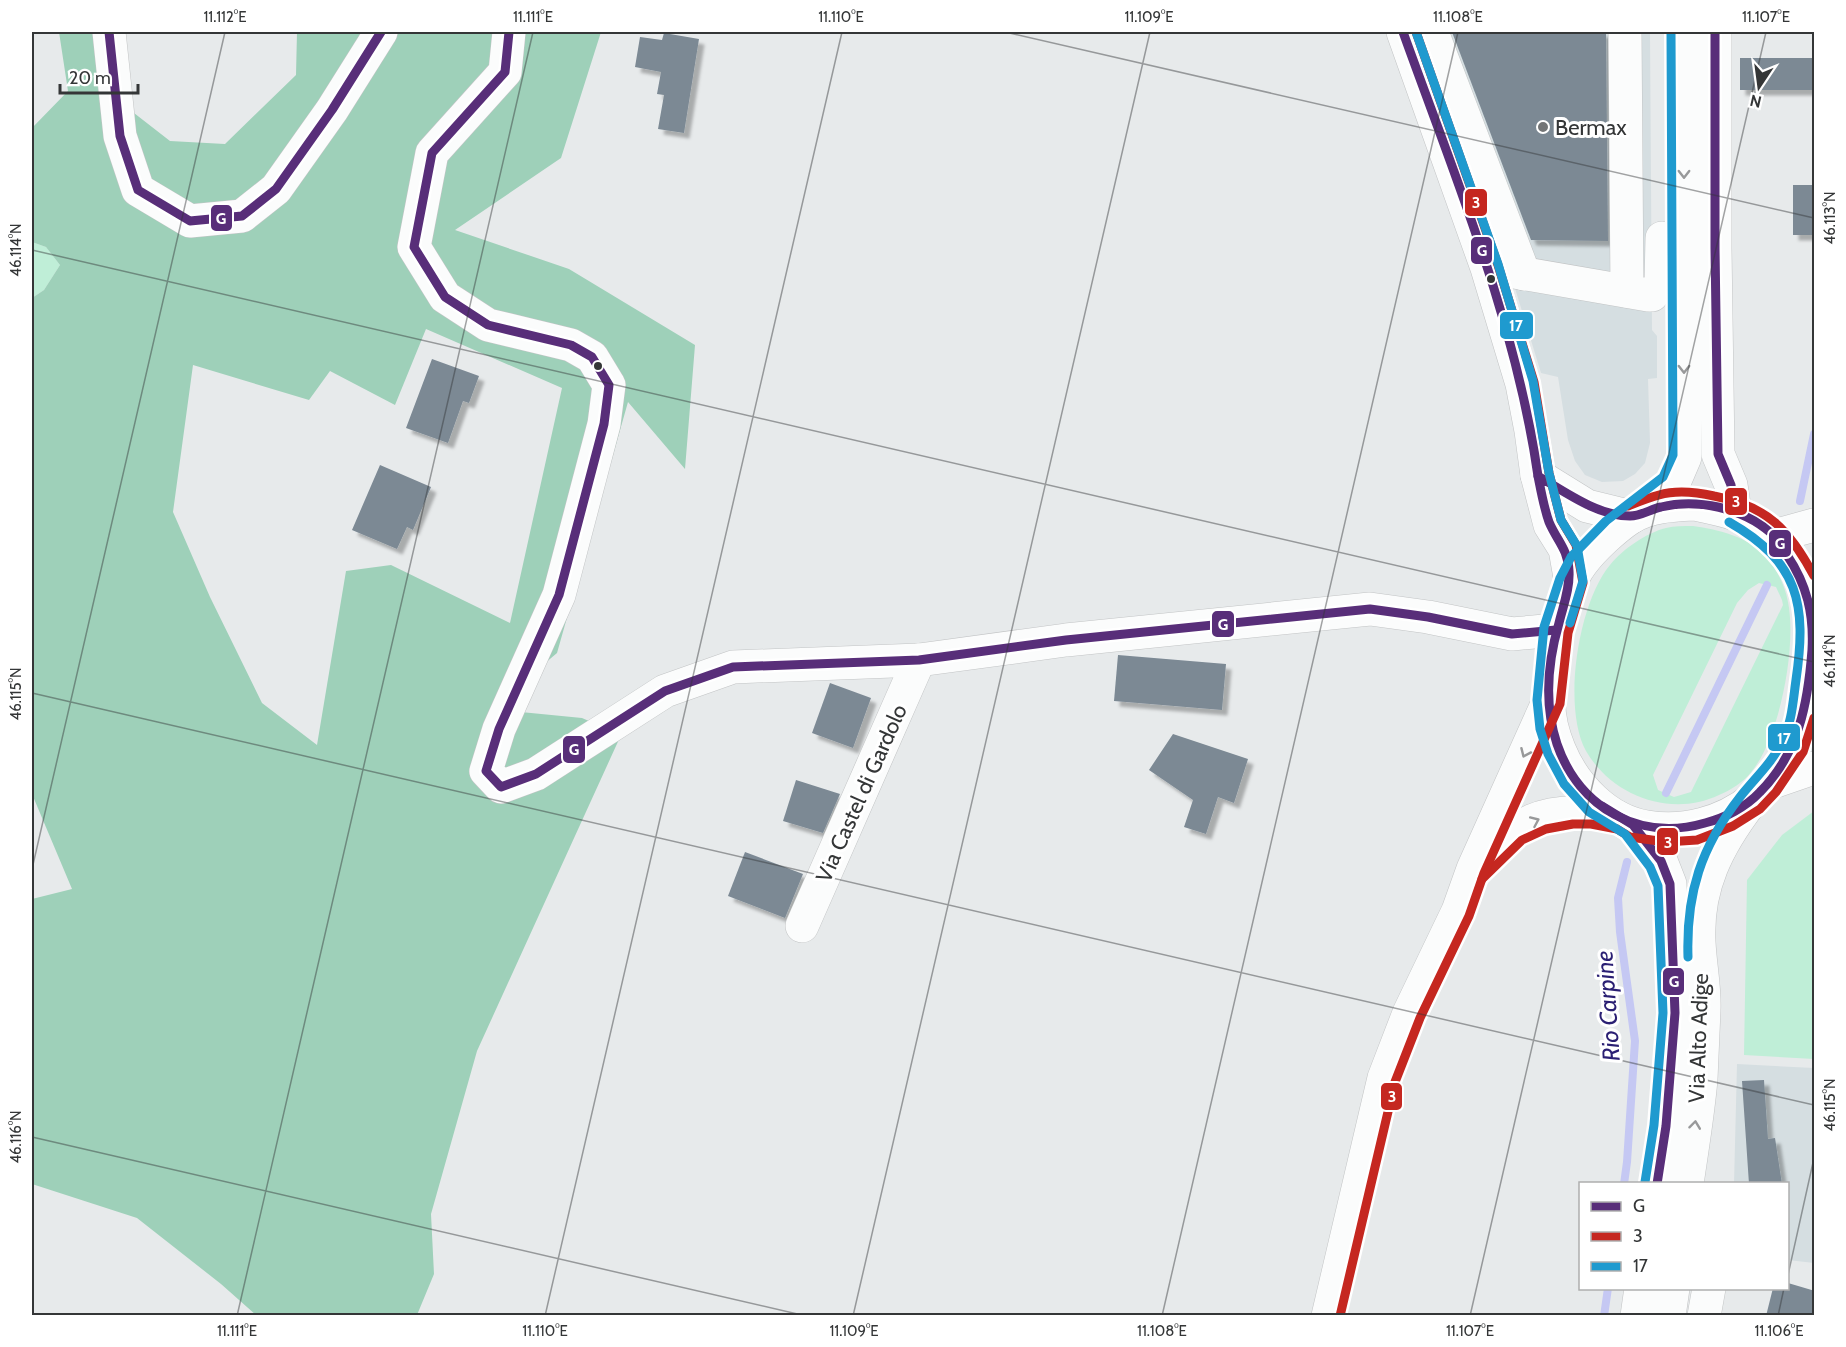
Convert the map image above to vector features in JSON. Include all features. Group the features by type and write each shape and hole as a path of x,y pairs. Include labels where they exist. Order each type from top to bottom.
{"main road":[{"path":"109,32 120,136 138,190 190,221 242,216 276,189 332,110 381,32"},
{"path":"509,32 505,72 432,153 414,248 445,297 489,326 571,345 592,357 609,385 604,424 559,595 499,729 486,771 501,787 536,774 665,691 733,668 919,660 1066,640 1370,609 1428,617 1512,634 1556,630"},
{"path":"1403,32 1487,268 1522,384 1538,476 1550,525 1565,549 1571,583"},
{"path":"1432,32 1524,274"},
{"path":"1625,32 1640,293"},
{"path":"1628,822 1596,802 1574,778 1559,750 1551,725 1550,689 1556,630 1571,583 1582,563 1614,531 1673,484 1685,457 1683,32"},
{"path":"1715,32 1718,454 1731,485 1735,512"},
{"path":"1487,268 1640,293 1661,283 1662,140 1683,90"},
{"path":"1538,476 1587,506 1632,517"},
{"name":"Via Alto Adige","path":"1632,517 1663,506 1694,504 1735,512 1755,522 1774,536 1794,563 1809,591 1814,620 1812,679 1793,746 1729,830 1707,879 1700,907 1699,940 1704,1002 1701,1069 1687,1182"},
{"path":"1774,536 1815,525"},
{"path":"1512,634 1550,689"},
{"name":"Via Castel di Gardolo","path":"802,926 919,660"},
{"path":"1328,1316 1384,1077 1409,1013 1458,911 1473,869 1550,689"},
{"path":"1473,869 1515,830 1542,817 1572,812 1592,812 1665,830 1694,828 1728,815 1760,792 1815,768"},
{"name":"Via Alto Adige","path":"1628,822 1661,861 1670,884 1675,1013 1666,1126 1657,1182"},
{"path":"1637,1316 1641,1290"},
{"path":"1670,1316 1673,1290"},
{"path":"1704,1316 1709,1290"}],"shaded area":[{"path":"1422,32 1650,32 1652,330 1657,336 1657,378 1648,379 1650,443 1645,463 1635,474 1623,481 1602,482 1585,475 1575,461 1568,440 1558,377 1541,373 1510,272"},
{"path":"1737,1064 1814,1068 1814,1263 1789,1260 1789,1182 1734,1182"}],"green space":[{"path":"59,32 97,32 116,99 170,141 225,144 296,75 297,32 601,32 561,158 455,230 569,269 695,345 685,469 628,402 557,653 491,709 582,718 621,735 477,1051 431,1214 434,1274 417,1315 256,1315 221,1284 137,1218 32,1184 32,899 72,889 32,794 32,298 44,290 60,265 46,247 32,242 32,128 68,91","holes":["426,329 562,388 510,623 391,565 346,571 317,745 262,703 210,597 173,512 193,365 309,400 330,371 395,405"]},
{"path":"32,242 46,247 60,265 44,290 32,298"},
{"path":"1690,526 1723,532 1742,539 1759,550 1774,567 1783,584 1788,602 1790,642 1788,666 1771,736 1749,775 1728,791 1701,802 1663,803 1627,791 1597,767 1586,751 1579,732 1575,709 1577,656 1589,604 1599,582 1615,559 1628,548 1658,530","holes":["1759,583 1776,587 1783,605 1691,792 1674,797 1658,790 1653,775 1737,603 1748,590"]},
{"path":"1814,811 1814,1059 1744,1055 1747,880 1782,835"}],"building":[{"name":"Bermax","path":"1452,32 1606,32 1608,241 1531,240"},
{"path":"664,33 699,39 684,133 658,129 664,95 657,94 661,72 635,67 640,37 662,40"},
{"path":"1740,58 1815,58 1815,90 1740,90"},
{"path":"1793,185 1815,185 1815,235 1793,235"},
{"path":"432,359 479,376 469,403 463,401 448,443 406,428"},
{"path":"380,465 431,487 413,530 407,527 397,549 352,530"},
{"path":"1118,655 1226,664 1222,710 1114,701"},
{"path":"830,683 871,698 853,748 812,733"},
{"path":"1173,734 1248,759 1234,803 1218,797 1206,834 1184,827 1193,800 1149,770"},
{"path":"796,780 840,794 823,833 783,821"},
{"path":"745,852 803,874 785,918 728,896"},
{"path":"1764,1080 1768,1139 1775,1138 1782,1182 1749,1182 1742,1081"},
{"path":"1789,1283 1815,1291 1815,1316 1766,1316 1772,1290 1789,1290"}],"waterway":[{"name":"Rio Carpine","path":"1800,501 1814,434"},
{"name":"Rio Carpine","path":"1666,793 1767,585"},
{"name":"Rio Carpine","path":"1624,1182 1635,1041 1620,932 1618,898 1627,862"},
{"name":"Rio Carpine","path":"1604,1316 1608,1290"}],"transit line":[{"name":"G","path":"109,32 120,136 138,190 190,221 242,216 276,189 332,110 381,32"},
{"name":"G","path":"509,32 505,72 432,153 414,247 445,297 488,325 571,345 592,357 609,385 604,424 559,595 499,729 486,771 501,787 536,774 665,691 733,667 919,660 1066,640 1370,609 1428,617 1512,634 1556,630"},
{"name":"G","path":"1403,32 1463,196 1499,306 1515,362 1538,476"},
{"name":"3","path":"1340,1316 1395,1082 1420,1018 1469,916 1484,873 1560,704 1568,633 1583,583 1576,545 1561,520 1549,473 1534,382 1498,265 1416,32"},
{"name":"17","path":"1416,32 1498,264 1533,381 1549,473 1561,520 1577,546 1583,581 1570,623"},
{"name":"17","path":"1645,1182 1654,1125 1663,1013 1658,886 1650,867 1625,834 1589,812 1564,784 1548,754 1540,729 1537,700 1544,627 1560,578 1571,557 1606,521 1663,477 1673,455 1671,32"},
{"name":"G","path":"1715,32 1718,454 1731,485 1735,512"},
{"name":"G","path":"1538,476 1594,508 1618,515 1634,516 1657,508 1689,504 1733,511 1760,524 1782,546 1800,577 1808,600 1812,624 1808,689 1799,726 1784,761 1760,792 1742,807 1713,821 1681,828 1658,828 1635,823 1615,815 1596,802 1580,786 1567,767 1553,729 1549,683 1552,652 1567,591 1569,571 1564,551 1547,517 1538,476"},
{"name":"3","path":"1628,506 1666,493 1679,492 1732,500 1748,506 1775,522 1795,545 1814,576"},
{"name":"17","path":"1688,957 1690,912 1699,872 1715,834 1726,816 1773,757 1785,735 1792,712 1799,653 1798,607 1793,588 1784,570 1771,553 1729,522"},
{"name":"3","path":"1482,879 1522,840 1546,829 1573,824 1591,824 1617,829 1630,837 1666,842 1697,840 1733,826 1760,809 1776,792 1803,752 1814,718"},
{"name":"G","path":"1602,806 1633,825 1661,861 1670,884 1675,1013 1666,1126 1657,1182"}],"place":[{"name":"Bermax","path":"1543,127"}]}
